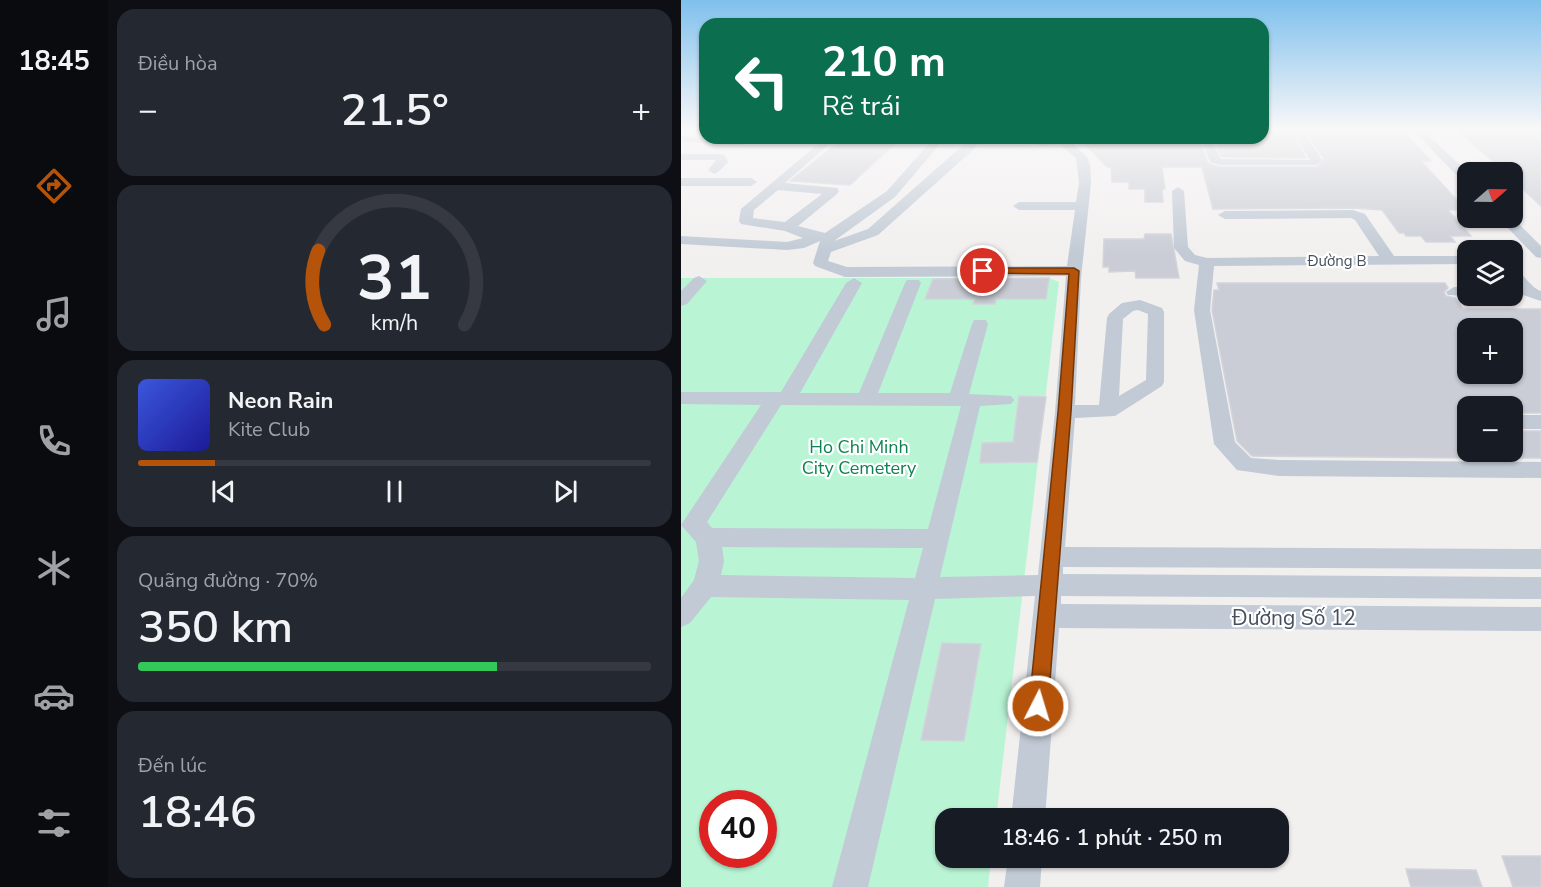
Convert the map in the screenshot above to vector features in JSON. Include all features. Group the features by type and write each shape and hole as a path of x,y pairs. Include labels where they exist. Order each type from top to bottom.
{"street":[{"path":"792,171 748,209 746,221 788,227 824,241"},
{"path":"911,171 891,194 824,241 820,263 845,272 1074,271"},
{"path":"681,240 787,246 873,232 942,171"},
{"path":"1029,808 1084,171"},
{"path":"681,182 751,182"},
{"path":"775,186 833,191 788,227"},
{"path":"1178,191 1181,248 1190,258 1207,262 1202,310 1225,444 1245,465 1279,468 1541,470"},
{"path":"1019,206 1080,206"},
{"path":"1225,216 1353,214 1360,217 1390,261"},
{"path":"1515,228 1541,254"},
{"name":"Đường B","path":"1207,262 1457,260"},
{"path":"1523,260 1541,260"},
{"path":"681,301 699,281"},
{"path":"693,527 781,399 854,283"},
{"path":"866,400 913,283"},
{"path":"1523,283 1535,294"},
{"path":"1065,412 1108,411 1155,382 1156,312 1140,305 1128,306 1115,318 1108,411"},
{"path":"850,887 937,539 980,324"},
{"path":"681,398 1003,400"},
{"path":"1523,422 1541,422"},
{"path":"693,527 937,539"},
{"path":"681,615 705,586 713,561 710,542 693,527"},
{"path":"705,586 924,588 1051,571 1541,559"},
{"name":"Đường Số 12","path":"1051,571 1541,588"},
{"name":"Đường Số 12","path":"1046,616 1541,619"},
{"path":"1022,887 1024,868"}],"green space":[{"name":"Ho Chi Minh City Cemetery","path":"681,278 1049,278 1059,282 997,808 935,808 935,868 990,868 988,887 681,887"}],"building":[{"path":"802,171 865,171 850,185 790,181"},
{"path":"1111,171 1163,171 1165,189 1162,189 1163,202 1145,202 1145,189 1129,189 1129,182 1112,182"},
{"path":"1203,171 1431,171 1457,200 1457,210 1448,210 1457,220 1457,228 1464,228 1471,236 1450,236 1455,242 1426,242 1421,236 1406,236 1404,233 1399,233 1382,210 1353,208 1213,209"},
{"path":"1523,171 1541,171 1541,206 1523,189"},
{"path":"1145,234 1171,234 1179,278 1136,278 1135,271 1109,272 1109,267 1103,267 1104,239 1144,239"},
{"path":"1049,278 1046,299 996,299 995,304 973,304 975,299 925,299 933,279"},
{"path":"1217,283 1445,283 1448,288 1444,292 1446,296 1455,298 1457,306 1463,309 1541,309 1541,413 1523,413 1523,396 1457,396 1457,458 1252,456 1237,441 1212,310 1214,290 1219,290"},
{"path":"1019,396 1046,397 1037,462 980,463 982,443 1013,442"},
{"path":"1523,431 1541,431 1541,458 1523,458"},
{"path":"942,643 981,644 964,741 921,740"},
{"path":"1502,856 1541,856 1541,887 1513,887"},
{"path":"1406,869 1476,870 1482,887 1411,887"}],"route":[{"path":"983,271 1074,271 1065,412 1038,706"}]}
